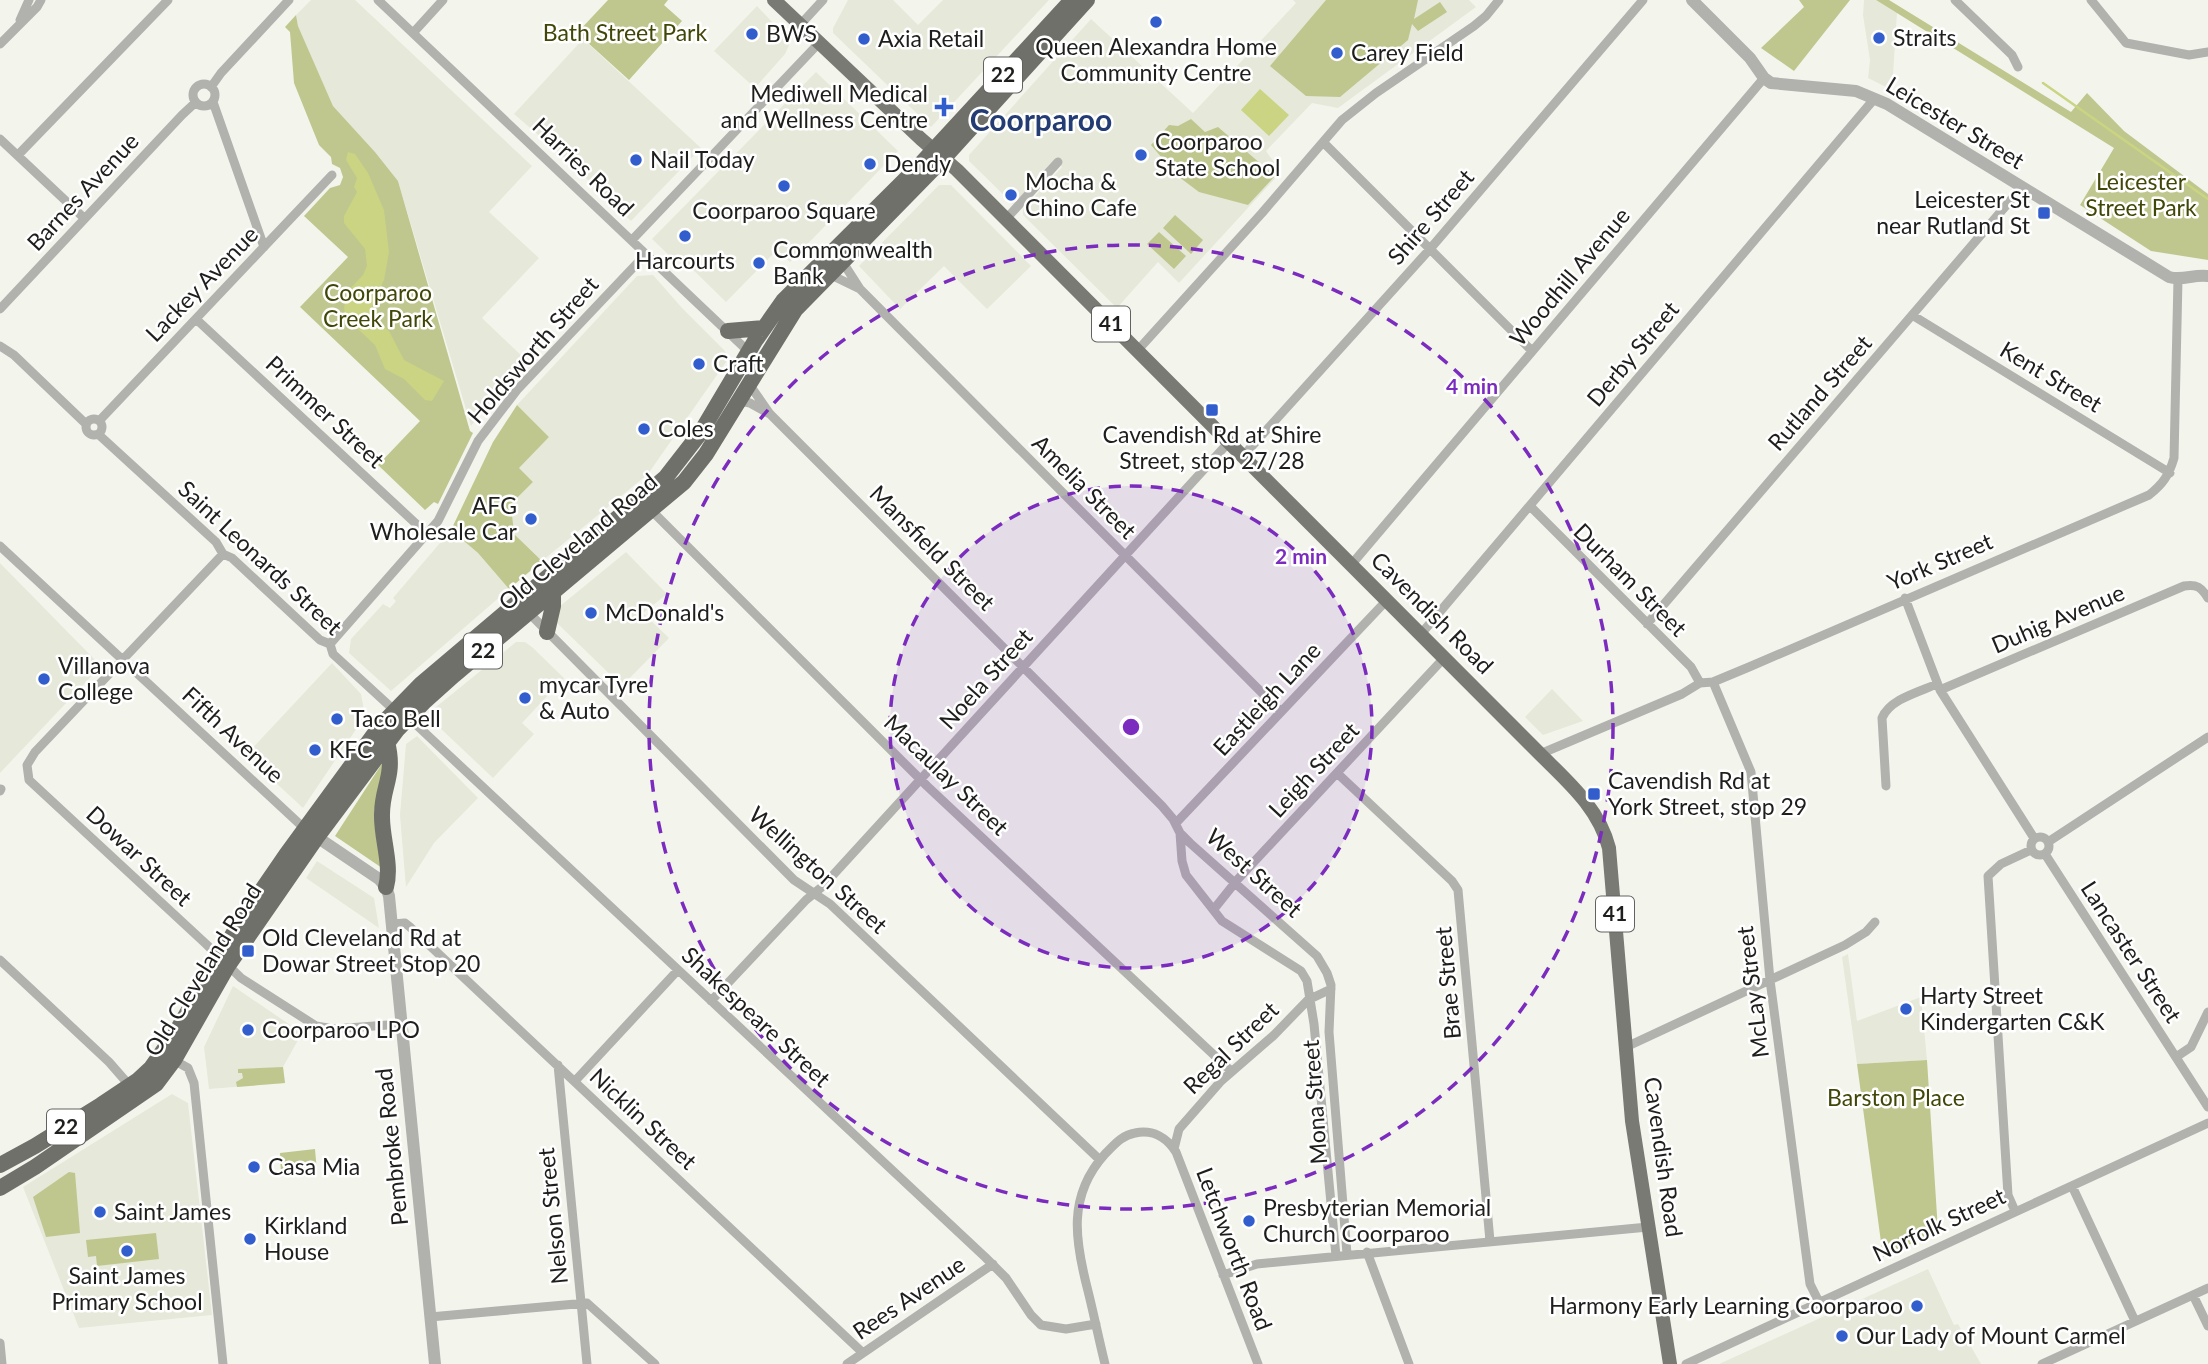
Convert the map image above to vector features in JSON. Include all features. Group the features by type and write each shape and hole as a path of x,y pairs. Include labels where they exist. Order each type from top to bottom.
{"highway":[{"name":"Old Cleveland Road","path":"311,833 421,684 524,607 646,505 677,488 695,468 794,310 938,154 1072,0"},
{"name":"Old Cleveland Road","path":"524,607 553,593 646,505 692,445 764,328 793,290 938,154 1087,0"},
{"path":"728,331 764,328"},
{"path":"547,632 553,593"},
{"name":"Old Cleveland Road","path":"0,1188 150,1090 162,1078 168,1057 223,962 240,922 387,742 401,713"},
{"path":"386,887 389,874 382,809 391,763 387,742"},
{"name":"Old Cleveland Road","path":"0,1165 36,1146 130,1086 168,1057"}],"main road":[{"name":"Cavendish Road","path":"774,0 1006,219 1540,754 1588,804 1600,822 1607,839 1634,1134 1670,1364"}],"street":[{"path":"18,25 29,0"},
{"path":"0,44 41,0"},
{"path":"18,156 168,0"},
{"path":"211,87 289,0"},
{"name":"Harries Road","path":"377,0 761,363"},
{"path":"413,33 443,0"},
{"path":"800,24 823,0"},
{"path":"1137,351 1342,120 1474,26 1499,0"},
{"name":"Shire Street","path":"1243,456 1430,249 1643,0"},
{"path":"1692,0 1750,58 1764,78"},
{"path":"1955,0 2012,55 2018,67"},
{"path":"2091,0 2126,43 2189,55 2208,52"},
{"path":"632,240 819,43"},
{"name":"Leicester Street","path":"1764,78 1771,83 1856,92 1875,98 2169,277 2178,279"},
{"name":"Woodhill Avenue","path":"1352,565 1764,78"},
{"path":"211,87 201,85 195,89 194,96 196,102 205,106 213,102"},
{"path":"211,87 215,95 213,102 264,247"},
{"name":"Derby Street","path":"1421,634 1875,98"},
{"name":"Barnes Avenue","path":"0,309 196,102"},
{"path":"0,139 84,218"},
{"path":"1323,142 1532,351"},
{"path":"1006,219 1058,162"},
{"name":"Lackey Avenue","path":"100,420 332,175"},
{"name":"Rutland Street","path":"1647,624 2022,187"},
{"name":"Holdsworth Street","path":"330,644 444,511 478,441 517,390 646,254"},
{"name":"Amelia Street","path":"842,260 860,289 1281,712"},
{"name":"Amelia Street","path":"828,274 860,289"},
{"path":"2170,473 2174,458 2178,279 2196,275 2208,276"},
{"name":"Kent Street","path":"1912,315 2170,473"},
{"name":"Primmer Street","path":"196,318 427,534"},
{"path":"0,348 14,355 86,424 89,433 98,434 103,426 100,420 90,419 86,424"},
{"name":"Mansfield Street","path":"749,384 770,414 1162,806 1178,828"},
{"name":"Mansfield Street","path":"739,401 770,414"},
{"name":"Saint Leonards Street","path":"98,434 216,542 223,554 232,558 320,640 330,644 333,654 401,713"},
{"name":"Noela Street","path":"711,1001 821,888 1229,442"},
{"name":"York Street","path":"1540,754 1682,694 1700,683 1713,682 2149,495 2162,485 2170,473"},
{"name":"Macaulay Street","path":"646,505 920,779 1231,1070"},
{"name":"Durham Street","path":"1530,506 1691,667 1700,683"},
{"name":"Fifth Avenue","path":"0,546 311,833"},
{"path":"123,661 223,554"},
{"name":"Duhig Avenue","path":"1886,786 1882,718 1893,704 2183,586 2193,584 2201,588 2208,598"},
{"path":"1905,598 1938,687 2034,838"},
{"name":"Eastleigh Lane","path":"1178,828 1281,712 1387,600"},
{"name":"Wellington Street","path":"524,607 794,880 830,904 1100,1160"},
{"name":"Leigh Street","path":"1214,909 1234,883 1444,658"},
{"name":"Dowar Street","path":"123,661 35,752 27,765 29,780 223,962 316,1026 334,1029 401,1024"},
{"name":"McLay Street","path":"1713,682 1751,772 1770,980 1810,1284 1819,1302"},
{"name":"Shakespeare Street","path":"401,713 993,1264 1041,1325 1066,1329 1096,1324"},
{"path":"2048,842 2208,737"},
{"name":"Brae Street","path":"1337,773 1452,881 1458,890 1490,1241"},
{"name":"West Street","path":"1178,828 1234,883 1317,956 1324,966 1331,989"},
{"name":"West Street","path":"1178,828 1186,875 1227,925 1301,971 1307,981 1311,999"},
{"path":"311,833 365,868 386,887"},
{"path":"2041,836 2048,842 2049,847 2045,853 2036,854 2031,850 2030,845 2034,838 2041,836"},
{"path":"2015,1211 2008,1195 1988,876 2001,864 2031,850"},
{"name":"Lancaster Street","path":"2045,853 2208,1107"},
{"name":"Pembroke Road","path":"386,887 435,1364"},
{"path":"1626,1047 1845,945 1866,932 1875,922"},
{"name":"Nicklin Street","path":"391,924 405,923 410,927 863,1353"},
{"path":"0,960 109,1062 130,1086"},
{"path":"575,1081 677,970"},
{"name":"Regal Street","path":"1174,1149 1182,1126 1231,1070 1273,1036 1311,999 1331,989"},
{"name":"Mona Street","path":"1331,989 1329,1032 1347,1255"},
{"name":"Mona Street","path":"1311,999 1336,1256"},
{"path":"2176,1057 2191,1047 2208,1012"},
{"path":"168,1057 190,1071 194,1083 223,1364"},
{"name":"Nelson Street","path":"558,1065 587,1364"},
{"name":"Norfolk Street","path":"1686,1364 2208,1123"},
{"path":"1105,1364 1078,1252 1075,1226 1084,1188 1100,1160 1119,1140 1136,1133 1149,1133 1161,1136 1174,1149"},
{"name":"Letchworth Road","path":"1174,1149 1258,1364"},
{"path":"2072,1186 2136,1321"},
{"path":"1223,1275 1250,1265 1648,1227"},
{"path":"1367,1252 1409,1364"},
{"name":"Rees Avenue","path":"847,1364 993,1264"},
{"path":"2042,1364 2059,1360 2208,1288"},
{"path":"2193,1295 2208,1326"},
{"path":"430,1317 581,1302 591,1305 655,1364"},
{"path":"0,1343 2,1364"}],"shaded area":[{"path":"311,0 355,0 532,166 489,212 539,258 482,318 524,358 471,426 398,181 333,106 298,26 296,15"},
{"path":"848,0 893,0 918,25 943,0 1049,0 931,127 833,33"},
{"name":"Coorparoo State School","path":"1293,0 1469,0 1476,7 1338,108 1312,103 1266,151 1281,172 1179,283 1158,262 1117,308 1023,215 1023,209 1062,167 1056,160 1013,204 969,161 969,155 1091,19 1193,113 1296,3"},
{"path":"1864,0 1876,0 1897,13 1892,90 1868,78 1870,60 1863,15"},
{"path":"757,6 790,43 785,54 755,88 714,51"},
{"path":"583,39 701,148 631,221 514,114"},
{"name":"Coorparoo Square","path":"816,72 898,151 790,262 777,250 726,302 680,257 675,261 652,239"},
{"path":"1260,89 1289,115 1269,136 1241,110"},
{"path":"348,152 355,154 368,173 384,210 389,252 384,280 372,306 376,321 389,331 404,360 444,381 432,401 425,400 404,379 385,369 375,345 346,318 346,293 363,275 367,266 365,249 344,223 344,216 357,192 354,187 357,178 346,160"},
{"path":"939,185 951,185 1031,266 987,309 944,266 900,309 859,266"},
{"path":"653,275 724,350 727,355 726,362 648,474 542,561 514,534 511,504 533,482 518,468 549,437 517,405 637,276"},
{"path":"451,530 478,553 509,589 391,691 349,653 351,639 383,604 390,608 396,601 393,598"},
{"path":"626,552 667,594 643,613 669,638 622,686 555,618 559,607"},
{"name":"Villanova College","path":"0,563 101,666 0,773"},
{"path":"516,642 525,642 532,647 564,678 522,723 534,734 493,778 439,727 433,712"},
{"path":"332,663 361,694 365,716 303,808 246,755"},
{"path":"1552,689 1583,721 1543,735 1525,717"},
{"path":"417,736 478,798 434,843 406,887 400,815 406,744"},
{"path":"317,861 374,898 379,928 306,878"},
{"name":"Harty Street Kindergarten C&K","path":"1848,954 1857,1021 1921,997 1927,1060 1857,1064 1842,957"},
{"path":"233,986 302,1033 283,1067 285,1083 209,1089 204,1047"},
{"name":"Saint James Primary School","path":"172,1094 188,1103 212,1315 79,1328 23,1187"},
{"name":"Our Lady of Mount Carmel","path":"1928,1269 1954,1325 1958,1324 1981,1364 1719,1364"}],"green space":[{"name":"Bath Street Park","path":"608,0 668,0 664,5 682,21 629,80 577,33"},
{"name":"Carey Field","path":"1326,0 1418,0 1414,19 1440,2 1447,12 1418,31 1412,24 1408,40 1340,97 1306,96 1270,66"},
{"path":"1799,0 1850,0 1794,71 1761,48 1804,7"},
{"name":"Leicester Street Park","path":"1876,0 1889,0 2071,112 2087,93 2124,131 2208,194 2208,260 2151,251 2080,205 2114,148"},
{"name":"Coorparoo Creek Park","path":"296,15 298,26 333,106 398,181 470,431 473,433 438,504 434,502 425,510 378,465 420,421 300,307 348,257 304,216 330,188 340,185 343,177 340,168 332,164 331,157 319,145 294,83 290,32 285,27"},
{"path":"1191,119 1205,132 1218,127 1275,176 1248,205 1199,192 1175,174 1179,170 1162,158 1151,145 1169,125 1178,126"},
{"path":"1175,215 1203,240 1191,254 1163,228"},
{"path":"1159,232 1186,256 1174,269 1147,244"},
{"path":"517,405 549,437 519,468 533,482 511,504 514,534 542,561 509,589 478,553 451,530 493,442"},
{"path":"385,759 386,775 374,810 382,868 335,836"},
{"name":"Barston Place","path":"1927,1060 1938,1231 1883,1257 1857,1064"},
{"path":"283,1067 285,1083 237,1087 236,1082 243,1078 238,1069"},
{"path":"315,1149 317,1172 281,1175 280,1153"},
{"path":"69,1172 75,1173 80,1233 46,1237 33,1197"},
{"path":"156,1233 159,1259 97,1266 96,1256 88,1257 86,1240"}],"waterway":[{"path":"2043,83 2208,199"}],"place":[{"name":"Queen Alexandra Home Community Centre","path":"1156,22"},
{"name":"BWS","path":"752,34"},
{"name":"Straits","path":"1879,38"},
{"name":"Axia Retail","path":"864,39"},
{"name":"Carey Field","path":"1337,53"},
{"name":"Mediwell Medical and Wellness Centre","path":"944,107"},
{"name":"Coorparoo State School","path":"1141,155"},
{"name":"Nail Today","path":"636,160"},
{"name":"Dendy","path":"870,164"},
{"name":"Coorparoo Square","path":"784,186"},
{"name":"Mocha & Chino Cafe","path":"1011,195"},
{"name":"Leicester St near Rutland St","path":"2044,213"},
{"name":"Harcourts","path":"685,236"},
{"name":"Commonwealth Bank","path":"759,263"},
{"name":"Craft","path":"699,364"},
{"name":"Cavendish Rd at Shire Street, stop 27/28","path":"1212,410"},
{"name":"Coles","path":"644,429"},
{"name":"AFG Wholesale Car","path":"531,519"},
{"name":"McDonald's","path":"591,613"},
{"name":"Villanova College","path":"44,679"},
{"name":"mycar Tyre & Auto","path":"525,698"},
{"name":"Taco Bell","path":"337,719"},
{"name":"KFC","path":"315,750"},
{"name":"Cavendish Rd at York Street, stop 29","path":"1594,794"},
{"name":"Old Cleveland Rd at Dowar Street Stop 20","path":"248,951"},
{"name":"Harty Street Kindergarten C&K","path":"1906,1009"},
{"name":"Coorparoo LPO","path":"248,1030"},
{"name":"Casa Mia","path":"254,1167"},
{"name":"Saint James","path":"100,1212"},
{"name":"Presbyterian Memorial Church Coorparoo","path":"1249,1221"},
{"name":"Kirkland House","path":"250,1239"},
{"name":"Saint James Primary School","path":"127,1251"},
{"name":"Harmony Early Learning Coorparoo","path":"1917,1306"},
{"name":"Our Lady of Mount Carmel","path":"1842,1336"}],"district":[{"name":"Coorparoo","path":"1041,121"}]}
